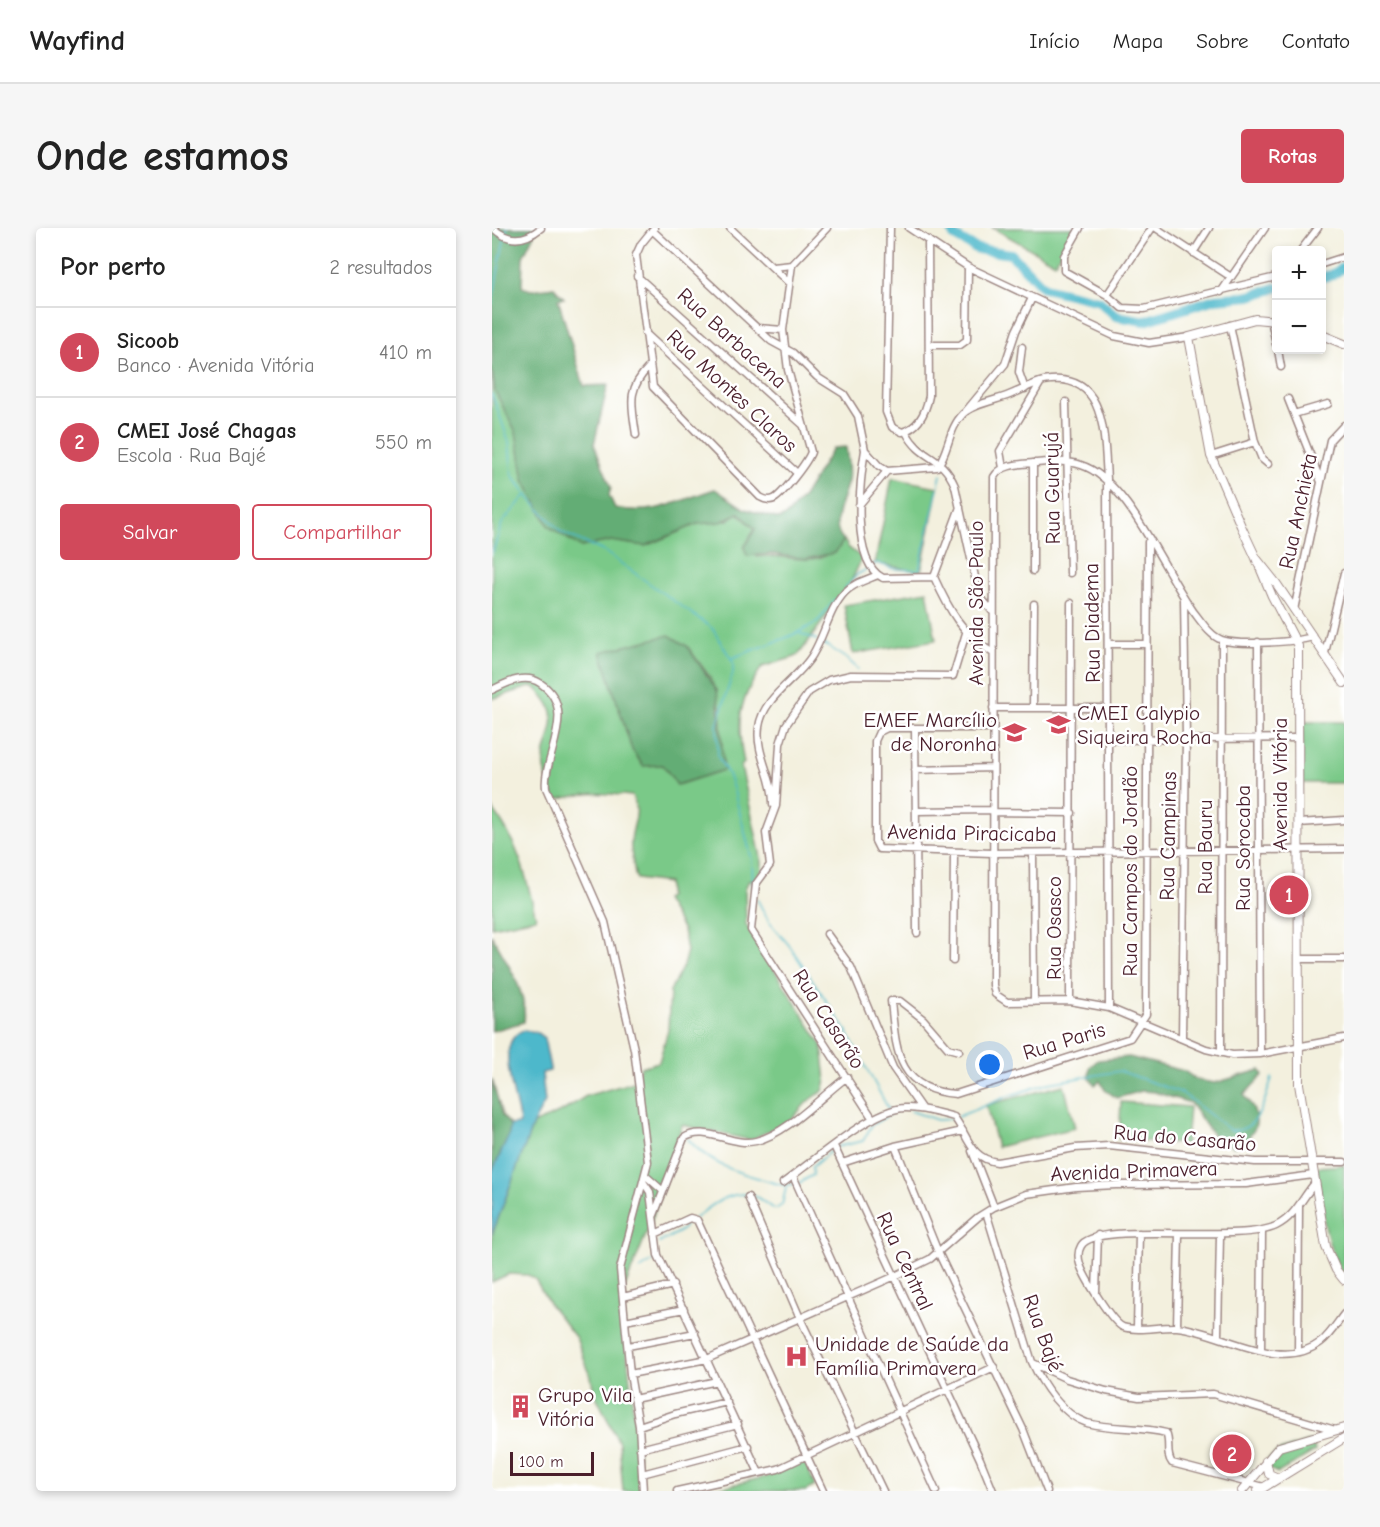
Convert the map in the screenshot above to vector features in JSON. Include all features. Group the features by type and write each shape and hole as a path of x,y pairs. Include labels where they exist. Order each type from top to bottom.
{"street":[{"path":"493,228 506,237 520,240 541,228"},
{"path":"730,228 789,283"},
{"path":"890,228 886,412 892,427 898,432 906,432 916,424 927,403 928,240"},
{"path":"909,228 968,267 1127,340 1160,342 1189,337 1255,319 1272,320"},
{"path":"1080,228 1064,256 1062,265 1064,271 1107,295 1122,308 1137,309 1220,293 1272,279"},
{"path":"1107,295 1154,228 1231,278"},
{"path":"1193,253 1209,228"},
{"path":"1220,293 1264,228"},
{"path":"1304,246 1318,228"},
{"path":"821,230 792,265 783,330 785,348 788,370 811,452 776,498 768,500 760,497 657,393 649,367 637,276 638,249 653,229 771,342 785,348 799,358 817,377 837,388 850,401 858,416 865,450 859,525 869,562 878,576"},
{"path":"1326,263 1344,257"},
{"path":"773,267 792,265"},
{"path":"929,345 960,345 967,340 968,267"},
{"name":"Rua Barbacena","path":"637,276 803,426"},
{"path":"865,450 873,461 887,471 930,470 941,462 953,427 1005,364 1016,331 1032,298"},
{"path":"1230,325 1255,442 1262,459 1268,464"},
{"path":"758,328 783,330"},
{"name":"Rua Montes Claros","path":"645,333 797,473"},
{"path":"1189,337 1211,456 1256,558 1276,583 1344,683"},
{"path":"1326,337 1344,344"},
{"path":"1022,347 1019,372 1025,389"},
{"path":"1279,354 1281,367"},
{"path":"636,435 632,392 639,377 649,367"},
{"path":"966,411 1041,381"},
{"path":"1041,381 1000,451 1003,468 1034,463 1069,462 1080,464 1107,479 1131,509 1184,598 1206,628 1222,640 1297,642 1313,637"},
{"name":"Rua Diadema","path":"1041,381 1073,383 1092,394 1100,416 1107,479 1110,740 1109,1008"},
{"path":"1288,399 1322,483"},
{"name":"Rua Guarujá","path":"1066,402 1070,573"},
{"path":"1294,414 1328,404"},
{"name":"Rua Anchieta","path":"1294,610 1331,437 1344,425"},
{"path":"906,432 921,453 941,462 952,480 979,592 993,612"},
{"path":"1211,456 1255,442"},
{"name":"Rua Guarujá","path":"1033,571 1034,463"},
{"name":"Avenida São Paulo","path":"1003,468 994,477 993,488 993,990 1002,1000 1034,1002 1070,1000 1109,1008 1221,1053 1260,1054 1344,1038"},
{"path":"859,506 887,471"},
{"path":"960,507 934,577 948,608 966,633 993,653"},
{"name":"Rua Campos do Jordão","path":"1143,1021 1146,1011 1148,540"},
{"name":"Avenida Vitória","path":"1256,558 1268,589 1297,642 1301,1107 1326,1247 1336,1270 1344,1280"},
{"path":"1325,653 1344,573"},
{"path":"773,814 773,799 759,741 761,720 783,687 813,655 845,592 857,583 878,576 890,579 934,577"},
{"path":"1268,589 1270,584 1276,583"},
{"name":"Rua Campinas","path":"1182,1037 1186,739 1184,598"},
{"name":"Rua Osasco","path":"1070,1000 1071,603"},
{"path":"1033,708 1034,604"},
{"path":"773,814 776,806 780,744 786,725 809,692 829,680 851,675 953,676 966,633"},
{"name":"Rua Bauru","path":"1221,1053 1222,640"},
{"name":"Rua Sorocaba","path":"1258,642 1260,1054"},
{"path":"1109,644 1147,644"},
{"path":"492,690 523,678 536,680 550,692 557,709 559,724 553,758 546,775 546,788 609,934 634,1049 648,1153 646,1176 621,1260 630,1374 639,1425 644,1491"},
{"path":"993,708 1109,708"},
{"path":"915,728 917,933"},
{"name":"Avenida Piracicaba","path":"993,728 883,729 876,736 875,841 879,849 885,852 954,853 1344,849"},
{"path":"1110,740 1298,738"},
{"path":"915,770 993,768"},
{"path":"916,810 1072,813"},
{"name":"Rua Casarão","path":"773,814 765,839 770,865 756,884 752,930 873,1119"},
{"path":"1299,823 1344,820"},
{"path":"953,961 954,853"},
{"path":"1034,853 1034,1002"},
{"path":"827,934 851,967 893,1068 921,1108"},
{"path":"1299,959 1344,959"},
{"name":"Rua Paris","path":"959,1051 948,1048 922,1019 906,1006 895,999 891,1001 895,1040 905,1071 924,1086 946,1093 964,1092 1037,1066 1130,1038 1143,1021"},
{"path":"653,1217 684,1137 696,1133 735,1142 758,1141 787,1128 812,1104 847,1077"},
{"path":"783,1183 873,1119 898,1108 921,1108 954,1117 971,1148 994,1207"},
{"path":"842,1163 895,1146 963,1131"},
{"name":"Rua Central","path":"834,1146 993,1491"},
{"path":"895,1146 938,1252 994,1367 1046,1491"},
{"name":"Rua do Casarão","path":"971,1148 985,1160 997,1162 1075,1148 1109,1146 1255,1162 1312,1162"},
{"path":"1312,1162 1344,1162"},
{"path":"646,1176 663,1191"},
{"path":"793,1176 936,1491"},
{"path":"1314,1179 1299,1206 1277,1226 1262,1231 1220,1235 1139,1233 1098,1235 1084,1242 1078,1252 1080,1266 1118,1324 1137,1328 1177,1327 1281,1354 1298,1352 1323,1341 1344,1314"},
{"name":"Avenida Primavera","path":"630,1374 707,1359 847,1298 893,1277 938,1252 986,1212 1026,1194 1076,1187 1240,1184 1314,1179"},
{"path":"644,1183 649,1189 658,1254 759,1473"},
{"path":"748,1197 800,1318 883,1491"},
{"path":"1298,1352 1299,1206"},
{"name":"Rua Bajé","path":"986,1212 1032,1362 1047,1391 1082,1420 1166,1433 1169,1444 1168,1455 1172,1463 1248,1483 1261,1489"},
{"path":"655,1234 695,1219 754,1340 823,1491"},
{"path":"1261,1350 1262,1231"},
{"path":"1137,1328 1139,1233"},
{"path":"1177,1327 1179,1234"},
{"path":"1096,1293 1098,1235"},
{"path":"1218,1336 1220,1235"},
{"path":"623,1297 673,1285"},
{"path":"625,1321 684,1309"},
{"path":"628,1346 695,1333"},
{"path":"1032,1362 1067,1379 1106,1391 1154,1398 1213,1394 1318,1426 1341,1429"},
{"path":"677,1491 759,1473 807,1457 994,1367"},
{"path":"634,1399 717,1382"},
{"path":"639,1425 727,1402"},
{"path":"640,1449 738,1425"},
{"path":"1316,1455 1316,1445 1313,1439 1318,1426"},
{"path":"1242,1491 1279,1447 1341,1429"},
{"path":"1261,1489 1344,1438"},
{"path":"642,1474 748,1446"},
{"path":"1266,1461 1269,1474 1278,1479"}],"green space":[{"path":"492,228 537,228 523,257 522,287 531,290 554,287 564,298 558,299 584,386 608,385 594,444 611,487 609,495 615,508 655,509 715,489 745,509 779,519 786,516 803,497 833,448 846,447 849,477 837,520 839,534 844,540 835,553 806,559 773,554 747,556 744,547 755,529 739,513 721,522 697,524 645,546 611,541 581,547 549,527 524,480 516,432 495,391 492,368"},
{"path":"993,228 1074,228 1055,263"},
{"path":"492,368 495,391 516,432 524,480 549,527 581,547 611,541 645,546 697,524 728,520 738,513 755,529 756,557 815,559 835,550 844,540 848,547 862,558 851,582 800,653 795,657 762,667 748,691 740,724 744,763 741,766 762,862 762,871 757,880 749,880 745,889 746,925 822,1045 826,1081 823,1091 807,1102 790,1121 750,1140 682,1125 651,1222 621,1297 642,1491 623,1491 619,1443 594,1392 591,1377 576,1338 550,1305 535,1279 528,1275 509,1274 492,1282 492,1235 533,1124 563,1111 586,1096 634,1082 641,1067 659,1062 668,1030 670,991 683,966 687,951 683,930 665,900 668,896 668,883 637,879 635,875 631,846 636,808 632,796 593,794 556,800 548,783 544,762 552,723 548,702 533,686 492,699","holes":["687,646 710,677 720,706 723,770 663,765 634,750"]},
{"path":"892,478 938,487 921,572 875,563"},
{"path":"927,591 936,640 853,654 844,605"},
{"path":"669,635 687,646 717,690 724,770 677,785 663,765 643,766 632,750 601,652"},
{"path":"1302,722 1344,722 1344,783 1302,783"},
{"path":"492,808 515,847 525,874 536,918 492,927"},
{"path":"492,936 515,977 523,999 524,1022 492,1031"},
{"path":"1129,1057 1184,1071 1197,1080 1215,1083 1260,1070 1263,1075 1244,1095 1256,1117 1254,1130 1243,1142 1234,1147 1214,1137 1190,1103 1154,1092 1142,1091 1117,1098 1105,1090 1100,1081 1095,1085 1089,1077 1090,1067 1098,1060"},
{"path":"492,1079 502,1115 510,1125 509,1135 492,1172"},
{"path":"1064,1085 1075,1128 997,1147 986,1105"},
{"path":"1121,1102 1189,1107 1186,1144 1119,1139"},
{"path":"1344,1165 1344,1277 1328,1237 1317,1167"},
{"path":"1310,1441 1315,1451 1278,1473 1269,1469 1268,1459 1277,1452"},
{"path":"805,1461 815,1486 805,1491 706,1491 765,1477"}],"water":[{"path":"524,1030 536,1032 544,1038 550,1071 542,1073 545,1102 533,1124 492,1235 492,1172 509,1135 510,1125 520,1124 509,1072 509,1046 515,1036"}],"waterway":[{"path":"505,235 507,228"},
{"path":"951,228 954,236 977,249 1011,254 1044,288 1099,301 1116,316 1145,321 1215,299 1250,296 1272,289"},
{"path":"492,304 504,240"},
{"path":"1326,276 1344,267"},
{"path":"492,394 509,442 512,475 532,501 561,532 605,552 712,628 733,662 733,672 717,725 718,757 728,774 734,791 752,860 753,889"},
{"path":"873,565 877,563 894,569 919,570 941,475"},
{"path":"492,555 502,523 526,495"},
{"path":"845,588 858,574 869,568"},
{"path":"732,658 805,629 818,620 837,598"},
{"path":"799,633 817,640"},
{"path":"821,642 846,658 858,669"},
{"path":"757,899 769,922 789,945 846,1030 889,1110"},
{"path":"957,1117 1011,1095 1049,1083 1120,1071 1182,1093 1230,1130 1240,1130 1254,1121 1259,1113 1272,1078"},
{"path":"911,1111 937,1120 953,1119"},
{"path":"836,1147 863,1141 872,1125 890,1114"},
{"path":"688,1139 703,1154 728,1168 776,1184 794,1184"},
{"path":"799,1183 813,1175 812,1167 832,1150"},
{"path":"695,1218 723,1199 739,1194 756,1197 776,1209 782,1205 786,1188"},
{"path":"659,1243 682,1230 686,1223"},
{"path":"639,1270 657,1258"}],"place":[{"name":"CMEI Calypio Siqueira Rocha","path":"1059,725"},
{"name":"EMEF Marcílio de Noronha","path":"1015,732"},
{"name":"Sicoob","path":"1289,895"},
{"name":"Unidade de Saúde da Família Primavera","path":"797,1356"},
{"name":"Grupo Vila Vitória","path":"520,1407"},
{"name":"CMEI José Chagas","path":"1232,1454"}]}
